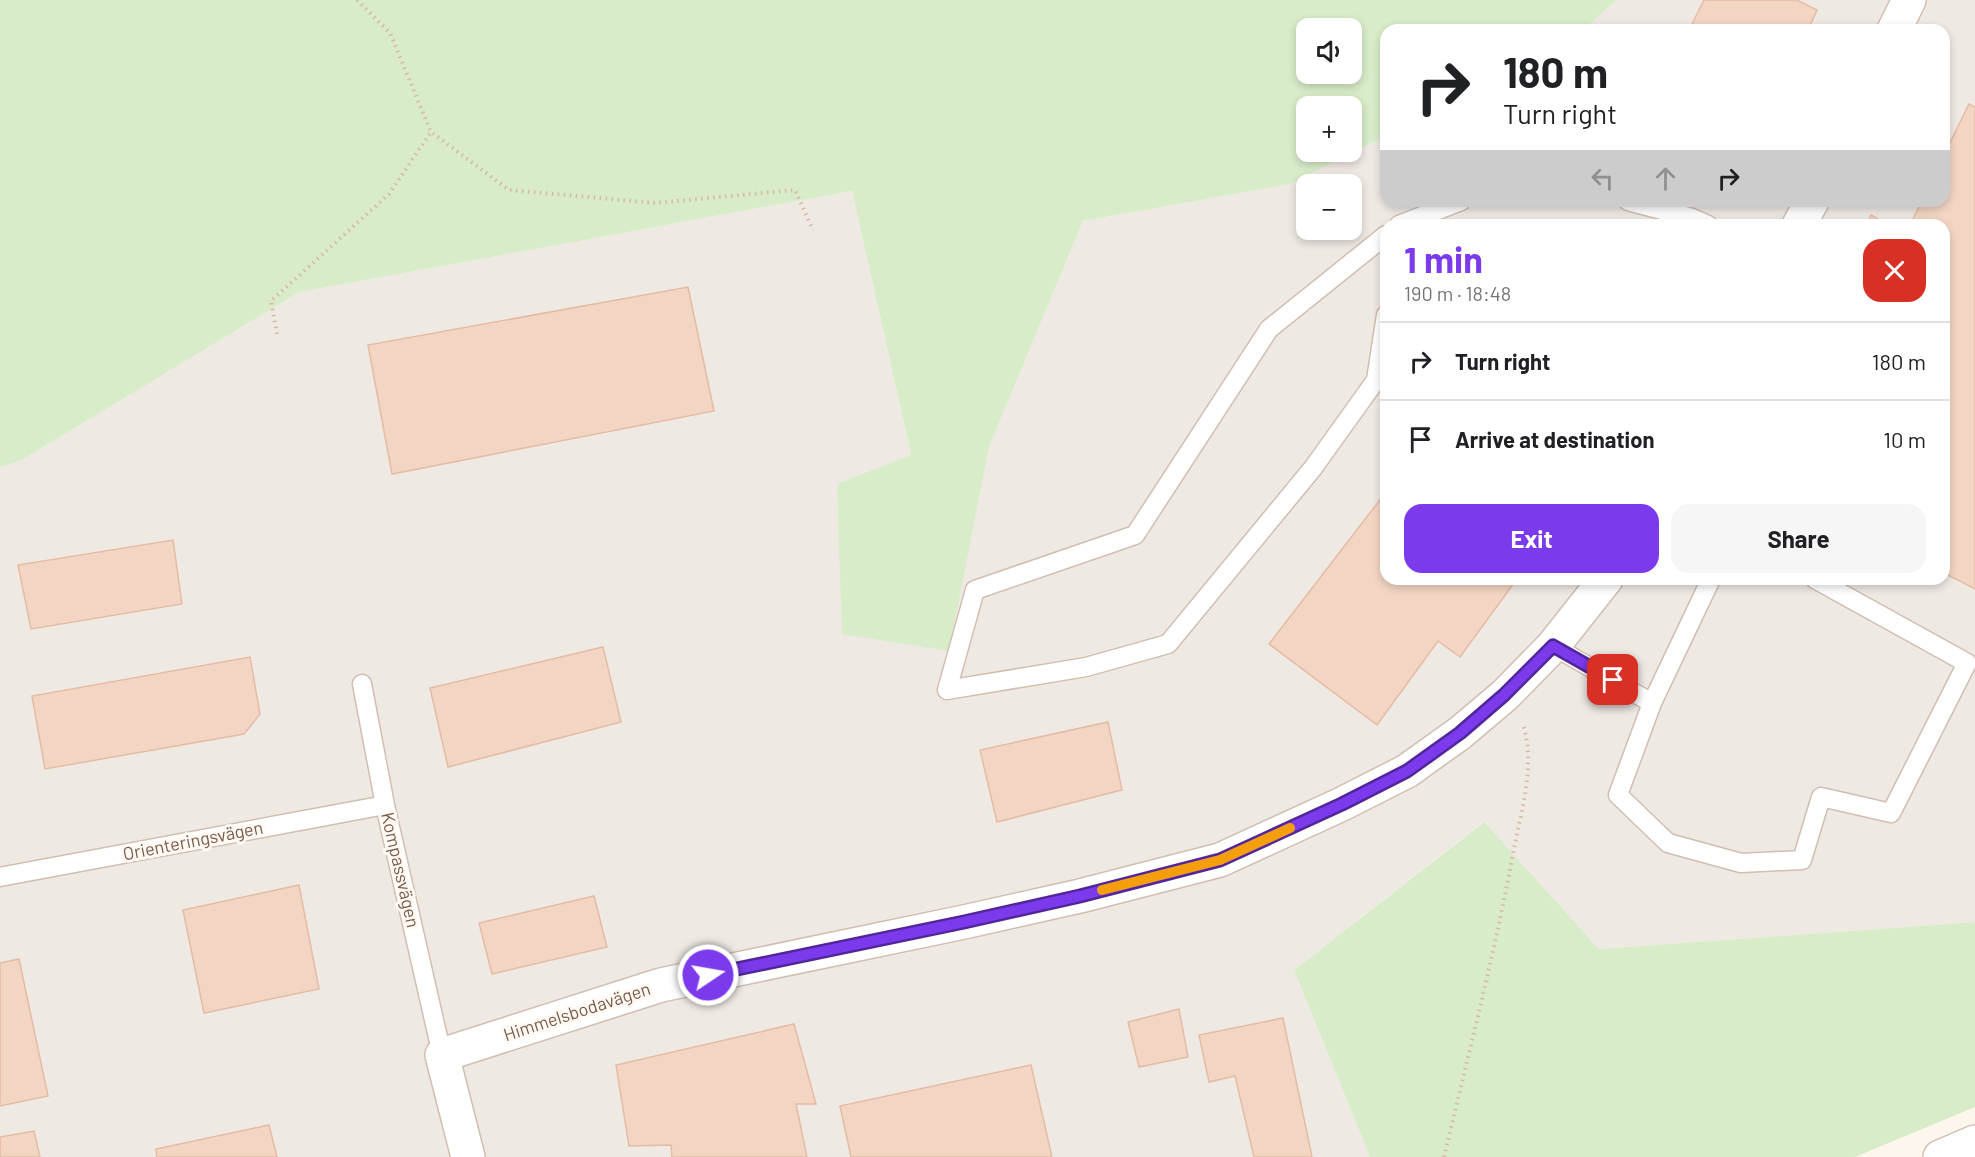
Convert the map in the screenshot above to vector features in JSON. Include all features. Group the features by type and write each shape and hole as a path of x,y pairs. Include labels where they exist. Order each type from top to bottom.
{"street":[{"path":"1897,24 1909,0"},
{"name":"Himmelsbodavägen","path":"442,1055 661,985 964,922 1080,896 1220,860 1342,804 1407,771 1460,733 1504,695 1553,646 1601,585"},
{"path":"442,1055 468,1157"},
{"path":"1940,1157 1975,1142"}],"lane":[{"path":"1413,219 1445,207"},
{"path":"1651,207 1694,219"},
{"path":"1380,240 1269,329 1135,535 975,590 947,690 1086,667 1168,644 1313,468 1376,380 1380,354"},
{"path":"1708,585 1653,703 1618,795 1668,843 1741,863 1802,860 1821,797 1891,813 1967,663 1826,585"},
{"path":"1553,646 1653,703"},
{"name":"Kompassvägen","path":"362,684 386,805 442,1055"},
{"name":"Orienteringsvägen","path":"0,877 386,805"}],"path":[{"path":"357,0 390,33 431,132 509,190 655,203 795,190 813,230"},
{"path":"277,334 271,301 389,194 431,132"},
{"path":"1444,1157 1503,908 1528,774 1528,741 1521,717 1504,695"}],"shaded area":[{"path":"1617,0 1975,0 1975,922 1599,949 1483,822 1294,970 1370,1157 0,1157 0,467 22,460 300,292 852,191 911,456 948,651 989,447 1083,221 1290,184 1296,181 1296,240 1362,240 1362,174 1310,174 1334,162 1362,162 1362,148 1380,139 1380,207 1950,207 1950,24 1590,24"}],"green space":[{"path":"0,0 1617,0 1590,24 1380,24 1380,139 1362,148 1362,96 1296,96 1296,162 1334,162 1310,174 1296,174 1296,181 1290,184 1083,221 989,447 949,651 842,634 837,484 911,455 852,191 300,292 22,460 0,467"},
{"path":"1484,822 1599,949 1975,922 1975,1107 1855,1157 1370,1157 1294,970"}],"building":[{"path":"1704,0 1797,0 1817,10 1811,24 1692,24"},
{"path":"1969,104 1975,107 1975,589 1950,576 1950,219 1913,219 1919,207 1950,207 1950,143"},
{"path":"688,287 714,411 392,474 368,345"},
{"path":"1380,500 1380,585 1513,585 1460,657 1438,641 1377,725 1269,644"},
{"path":"173,540 182,604 31,629 18,565"},
{"path":"603,647 621,722 448,767 430,688"},
{"path":"250,657 260,714 244,734 45,769 32,696"},
{"path":"1108,722 1122,790 997,822 980,750"},
{"path":"299,885 319,989 204,1013 183,910"},
{"path":"594,896 607,947 492,974 479,923"},
{"path":"19,959 48,1096 0,1106 0,963"},
{"path":"1179,1009 1188,1057 1139,1067 1128,1022"},
{"path":"1283,1018 1312,1157 1254,1157 1235,1076 1209,1082 1199,1035"},
{"path":"794,1024 816,1104 796,1104 807,1157 672,1157 671,1145 629,1146 616,1065"},
{"path":"1031,1065 1052,1157 851,1157 840,1106"},
{"path":"269,1125 277,1157 157,1157 156,1149"},
{"path":"34,1131 40,1157 0,1157 0,1137"}],"slow traffic":[{"path":"1102,890 1220,860 1290,828"}],"route":[{"path":"708,975 1080,896 1220,860 1342,804 1407,771 1460,733 1504,695 1553,646 1613,680"}]}
